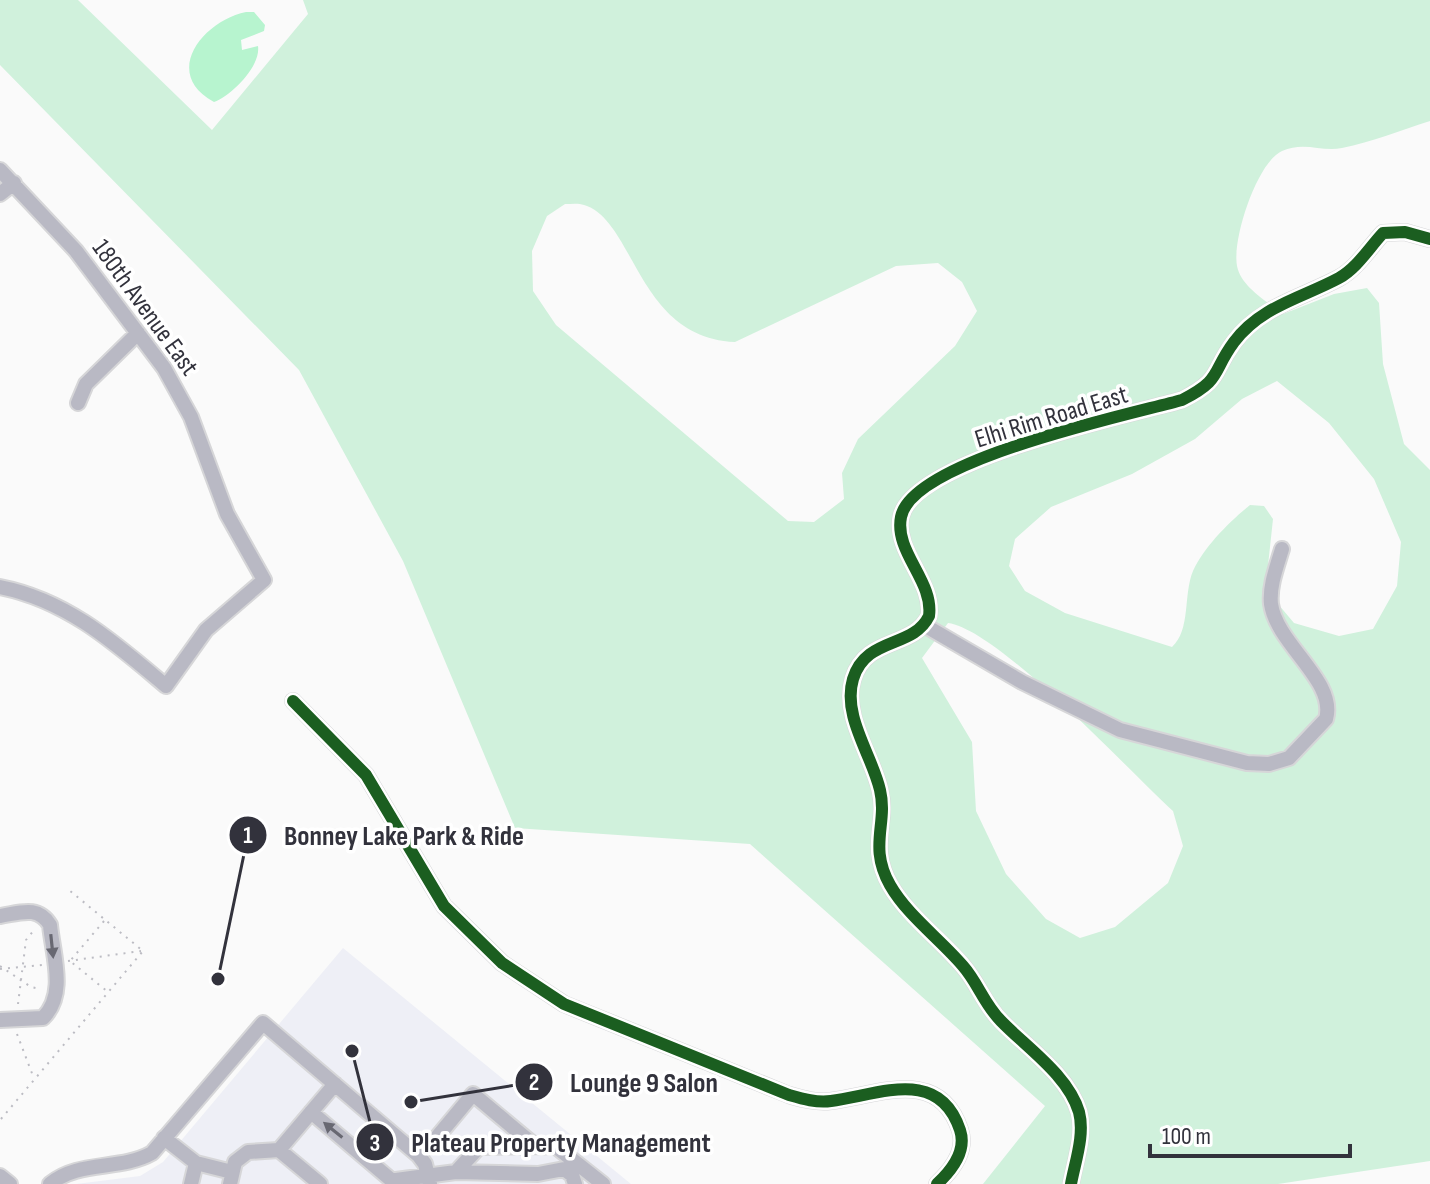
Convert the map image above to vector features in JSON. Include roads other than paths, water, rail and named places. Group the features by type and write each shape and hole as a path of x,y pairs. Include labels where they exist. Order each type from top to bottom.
{"street":[{"name":"180th Avenue East","path":"0,170 76,251 179,393 227,514 264,580 206,630 166,686 78,617 28,594 0,587"},
{"path":"0,194 14,183"},
{"name":"Elhi Rim Road East","path":"924,625 930,606 900,524 905,506 927,484 966,464 1022,445 1182,400 1213,380 1234,342 1266,312 1341,277 1383,233 1405,232 1430,239"},
{"path":"78,403 86,384 138,333"},
{"path":"1071,1184 1081,1132 1073,1097 989,1007 966,968 902,901 883,870 877,847 880,792 853,714 850,691 856,672 875,650 907,637 924,625 1022,682 1120,730 1247,763 1269,764 1289,758 1326,719 1329,711 1328,696 1276,623 1271,602 1282,549"},
{"path":"293,701 366,775 444,906 502,963 564,1004 789,1095 821,1102 899,1087 931,1095 952,1113 962,1138 957,1158 937,1184"},
{"path":"0,916 34,910 45,917 50,925 58,994 53,1008 43,1018 0,1020"},
{"path":"50,1184 75,1170 142,1159 164,1138 263,1023 419,1156 429,1179"},
{"path":"279,1150 335,1084"},
{"path":"433,1142 473,1094 534,1145"},
{"path":"311,1112 396,1182 429,1179 456,1172 538,1174 564,1169 572,1175 575,1184"},
{"path":"164,1138 196,1163 231,1178 235,1162 248,1152 279,1150 320,1184"},
{"path":"456,1172 479,1147 548,1145 564,1150 603,1184"},
{"path":"191,1184 196,1163"},
{"path":"0,1176 10,1184"}],"place":[{"name":"Bonney Lake Park & Ride","path":"218,979"},
{"name":"Plateau Property Management","path":"352,1051"},
{"name":"Lounge 9 Salon","path":"411,1102"}]}
